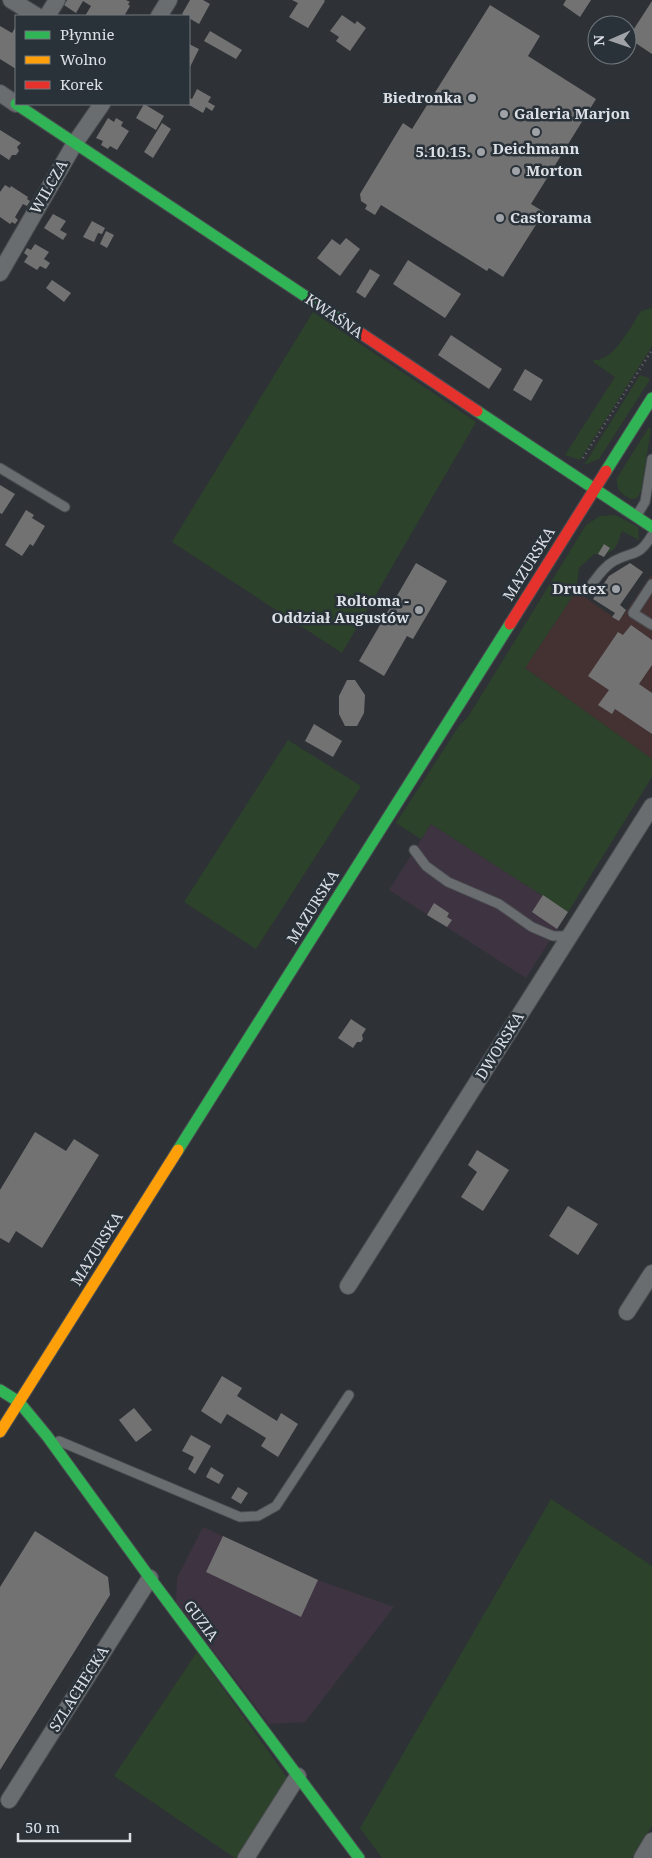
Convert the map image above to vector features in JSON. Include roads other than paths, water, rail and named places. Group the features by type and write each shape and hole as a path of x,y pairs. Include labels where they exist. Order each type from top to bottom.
{"street":[{"path":"12,0 35,15"},
{"path":"47,15 57,0"},
{"name":"KWAŚNA","path":"0,93 15,103"},
{"name":"KWAŚNA","path":"18,105 326,312 652,527"},
{"name":"WILCZA","path":"0,273 75,143 101,105"},
{"name":"MAZURSKA","path":"0,1432 652,398"},
{"name":"DWORSKA","path":"348,1286 652,806"},
{"path":"627,1312 652,1274"},
{"name":"GUZIA","path":"0,1390 19,1402 46,1436 359,1858"},
{"name":"SZLACHECKA","path":"9,1800 150,1578"},
{"path":"246,1858 298,1776"},
{"path":"642,1858 652,1841"}],"lane":[{"path":"635,517 645,502 652,459"},
{"path":"0,468 65,507"},
{"path":"589,588 612,562 641,551 652,535"},
{"path":"652,585 633,613 652,625"},
{"path":"414,850 426,866 448,882 499,904 532,927 553,936 569,936"},
{"path":"46,1436 240,1516 258,1516 276,1506 349,1395"}],"place":[{"name":"Biedronka","path":"472,98"},
{"name":"Galeria Marjon","path":"504,114"},
{"name":"Deichmann","path":"536,132"},
{"name":"5.10.15.","path":"481,152"},
{"name":"Morton","path":"516,171"},
{"name":"Castorama","path":"500,218"},
{"name":"Drutex","path":"616,589"},
{"name":"Roltoma - Oddział Augustów","path":"419,610"}]}
